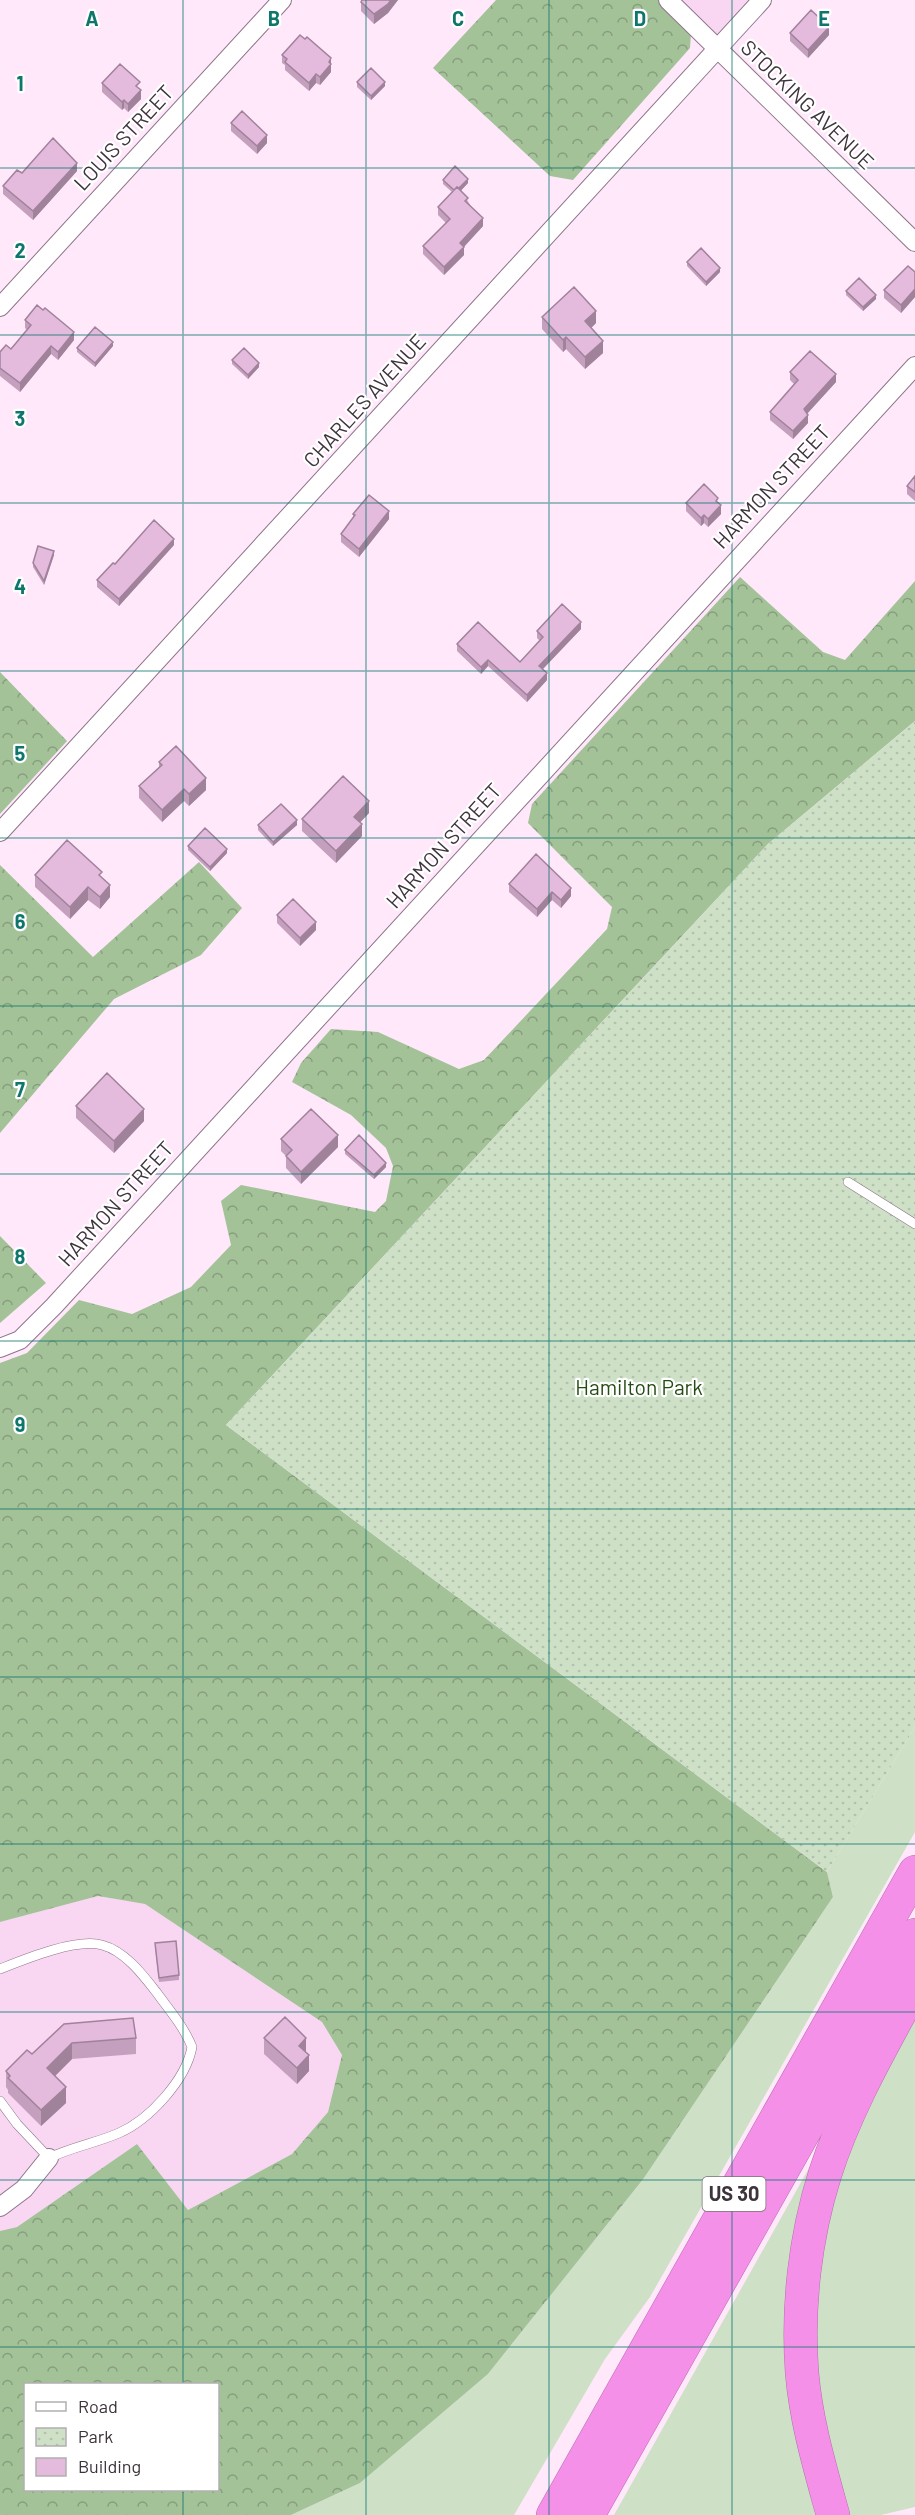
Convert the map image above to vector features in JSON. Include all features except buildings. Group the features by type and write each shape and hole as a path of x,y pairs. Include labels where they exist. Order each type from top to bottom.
{"highway":[{"name":"US 30","path":"553,2515 915,1872"},
{"name":"US 30","path":"588,2515 915,1935"},
{"path":"833,2515 810,2427 802,2373 800,2330 807,2254 825,2174 836,2145 867,2076 915,1985"},
{"path":"534,2515 615,2373 664,2318"}],"street":[{"name":"LOUIS STREET","path":"0,307 282,0"},
{"name":"STOCKING AVENUE","path":"668,0 915,242"},
{"name":"CHARLES AVENUE","path":"0,832 762,0"},
{"name":"HARMON STREET","path":"0,1348 20,1340 54,1306 915,366"},
{"path":"0,2207 24,2189 49,2158"}],"lane":[{"path":"848,1182 915,1224"},
{"path":"0,1969 63,1948 90,1943 103,1945 125,1958 148,1981 186,2034 192,2047 182,2076 155,2107 137,2121 120,2133 71,2148 49,2158 17,2124 0,2101"}],"shaded area":[{"path":"658,0 748,0 706,46"},
{"path":"98,1896 145,1904 322,2022 342,2055 328,2112 292,2154 188,2210 137,2144 17,2227 0,2231 0,1922"}],"green space":[{"path":"496,0 658,0 691,33 690,48 573,180 550,176 433,68"},
{"path":"740,577 823,652 845,660 915,581 915,721 768,844 226,1425 827,1872 833,1897 644,2178 488,2374 360,2483 291,2515 0,2515 0,2231 17,2227 137,2144 188,2210 292,2154 328,2112 342,2055 322,2022 145,1904 98,1896 0,1922 0,1363 27,1353 79,1300 132,1314 191,1287 231,1245 221,1201 241,1185 375,1212 386,1201 393,1166 386,1148 351,1115 292,1082 301,1063 331,1029 378,1032 459,1069 484,1060 607,929 612,907 528,823 532,804"},
{"path":"0,672 67,741 0,814"},
{"name":"Hamilton Park","path":"915,721 915,1727 827,1872 226,1425 768,844"},
{"path":"199,862 242,908 201,955 114,999 0,1133 0,865 93,957"},
{"path":"0,1236 46,1283 0,1323"},
{"path":"915,1727 915,1832 650,2297 605,2359 514,2515 291,2515 360,2483 488,2374 644,2178 833,1897 827,1872"},
{"path":"915,2014 915,2507 881,2515 848,2515 822,2426 814,2326 826,2225 841,2170 856,2132"},
{"path":"809,2168 817,2172 799,2433 815,2515 614,2515"}]}
